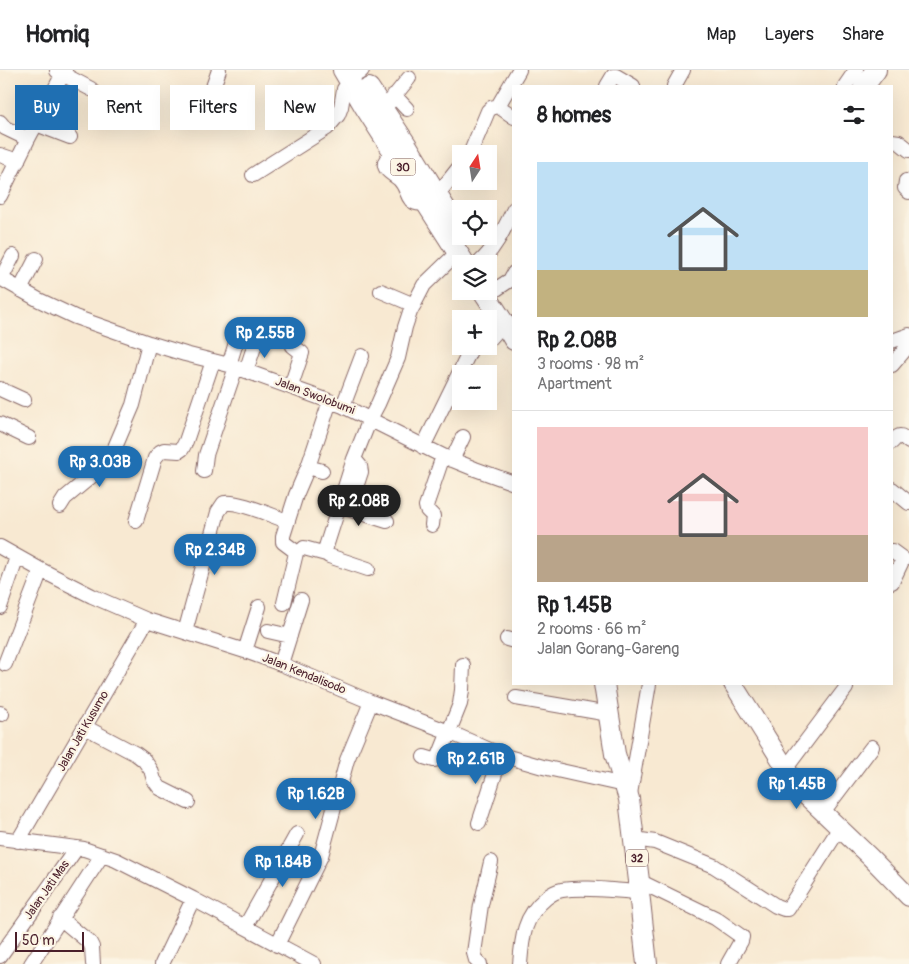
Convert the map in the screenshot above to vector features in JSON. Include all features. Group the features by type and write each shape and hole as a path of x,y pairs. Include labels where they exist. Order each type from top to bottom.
{"highway":[{"path":"865,85 876,70"},
{"name":"30","path":"354,73 389,102 400,148"},
{"name":"30","path":"354,73 461,247"},
{"path":"496,300 511,328"},
{"name":"32","path":"604,685 615,754 629,799 634,839 638,964"},
{"name":"32","path":"615,754 614,783 636,888 647,964"}],"main road":[{"path":"734,685 792,778 806,796 909,897"}],"street":[{"path":"214,85 219,70"},
{"path":"474,145 488,111 498,106 519,70"},
{"path":"675,85 683,70"},
{"path":"846,85 856,70"},
{"path":"54,85 61,71 88,87"},
{"path":"253,175 327,128 338,115 344,89 354,73"},
{"path":"608,85 613,76 631,85"},
{"path":"407,109 389,102 409,78"},
{"path":"498,106 512,115"},
{"path":"0,122 5,128 28,139"},
{"path":"0,196 33,130"},
{"path":"52,130 70,137"},
{"path":"893,140 899,142 909,150"},
{"path":"0,155 18,161"},
{"path":"432,199 452,176"},
{"path":"487,255 499,239 512,213"},
{"path":"340,504 352,499 362,472 354,459 398,358 410,312 424,285 461,247"},
{"path":"1,278 13,256"},
{"path":"20,290 36,259"},
{"path":"497,284 510,280 512,276"},
{"name":"Jalan Swolobumi","path":"1,278 38,300 74,317 149,343 237,368 291,386 336,403 447,458 512,482"},
{"path":"381,291 414,305"},
{"path":"497,339 511,328"},
{"path":"237,368 238,336"},
{"path":"291,386 302,353 293,346 294,337"},
{"path":"204,471 206,456 237,368 256,338"},
{"path":"893,341 909,344 893,364"},
{"path":"60,506 65,498 94,474 113,452 133,405 149,343"},
{"path":"422,447 468,355"},
{"path":"284,603 296,553 283,542 287,521 296,495 336,403 362,356"},
{"path":"136,521 155,458 164,450 182,449 186,441 213,361"},
{"path":"0,390 24,400"},
{"path":"0,424 29,438"},
{"path":"893,441 897,437 902,436 909,442"},
{"path":"432,525 433,516 426,510 426,506 447,458 463,438"},
{"path":"308,467 322,471"},
{"path":"893,490 909,503"},
{"path":"185,632 218,512 224,503 233,503 252,508 287,521"},
{"path":"340,504 387,520"},
{"path":"326,554 325,550 340,504"},
{"name":"Jalan Kendalisodo","path":"0,547 17,558 92,596 147,620 281,664 501,755 543,767 614,783"},
{"path":"304,548 368,569"},
{"path":"893,553 903,559 893,580"},
{"path":"0,607 17,558"},
{"path":"5,664 41,570"},
{"path":"281,664 301,600"},
{"path":"245,651 259,607"},
{"name":"Jalan Jati Kusumo","path":"18,841 147,620"},
{"path":"268,631 290,636"},
{"path":"424,757 434,760 438,759 461,698 463,665"},
{"path":"629,799 649,685"},
{"path":"786,768 846,688"},
{"path":"516,698 608,714"},
{"path":"277,945 321,856 347,760 371,702"},
{"path":"85,727 136,754 144,760 160,788 188,802"},
{"path":"823,812 872,748"},
{"path":"479,823 501,755"},
{"path":"634,839 654,842 714,866 776,906 788,909 839,829"},
{"path":"245,927 297,834"},
{"path":"0,838 84,849 116,860 314,964"},
{"name":"Jalan Jati Mas","path":"0,956 76,848"},
{"path":"31,964 102,855"},
{"path":"480,964 476,960 474,953 481,905 491,862"},
{"path":"520,964 524,928 528,918 548,896 563,890 636,888 716,918 742,937 728,964"},
{"path":"162,964 193,899"},
{"path":"60,918 90,943 93,964"}]}
